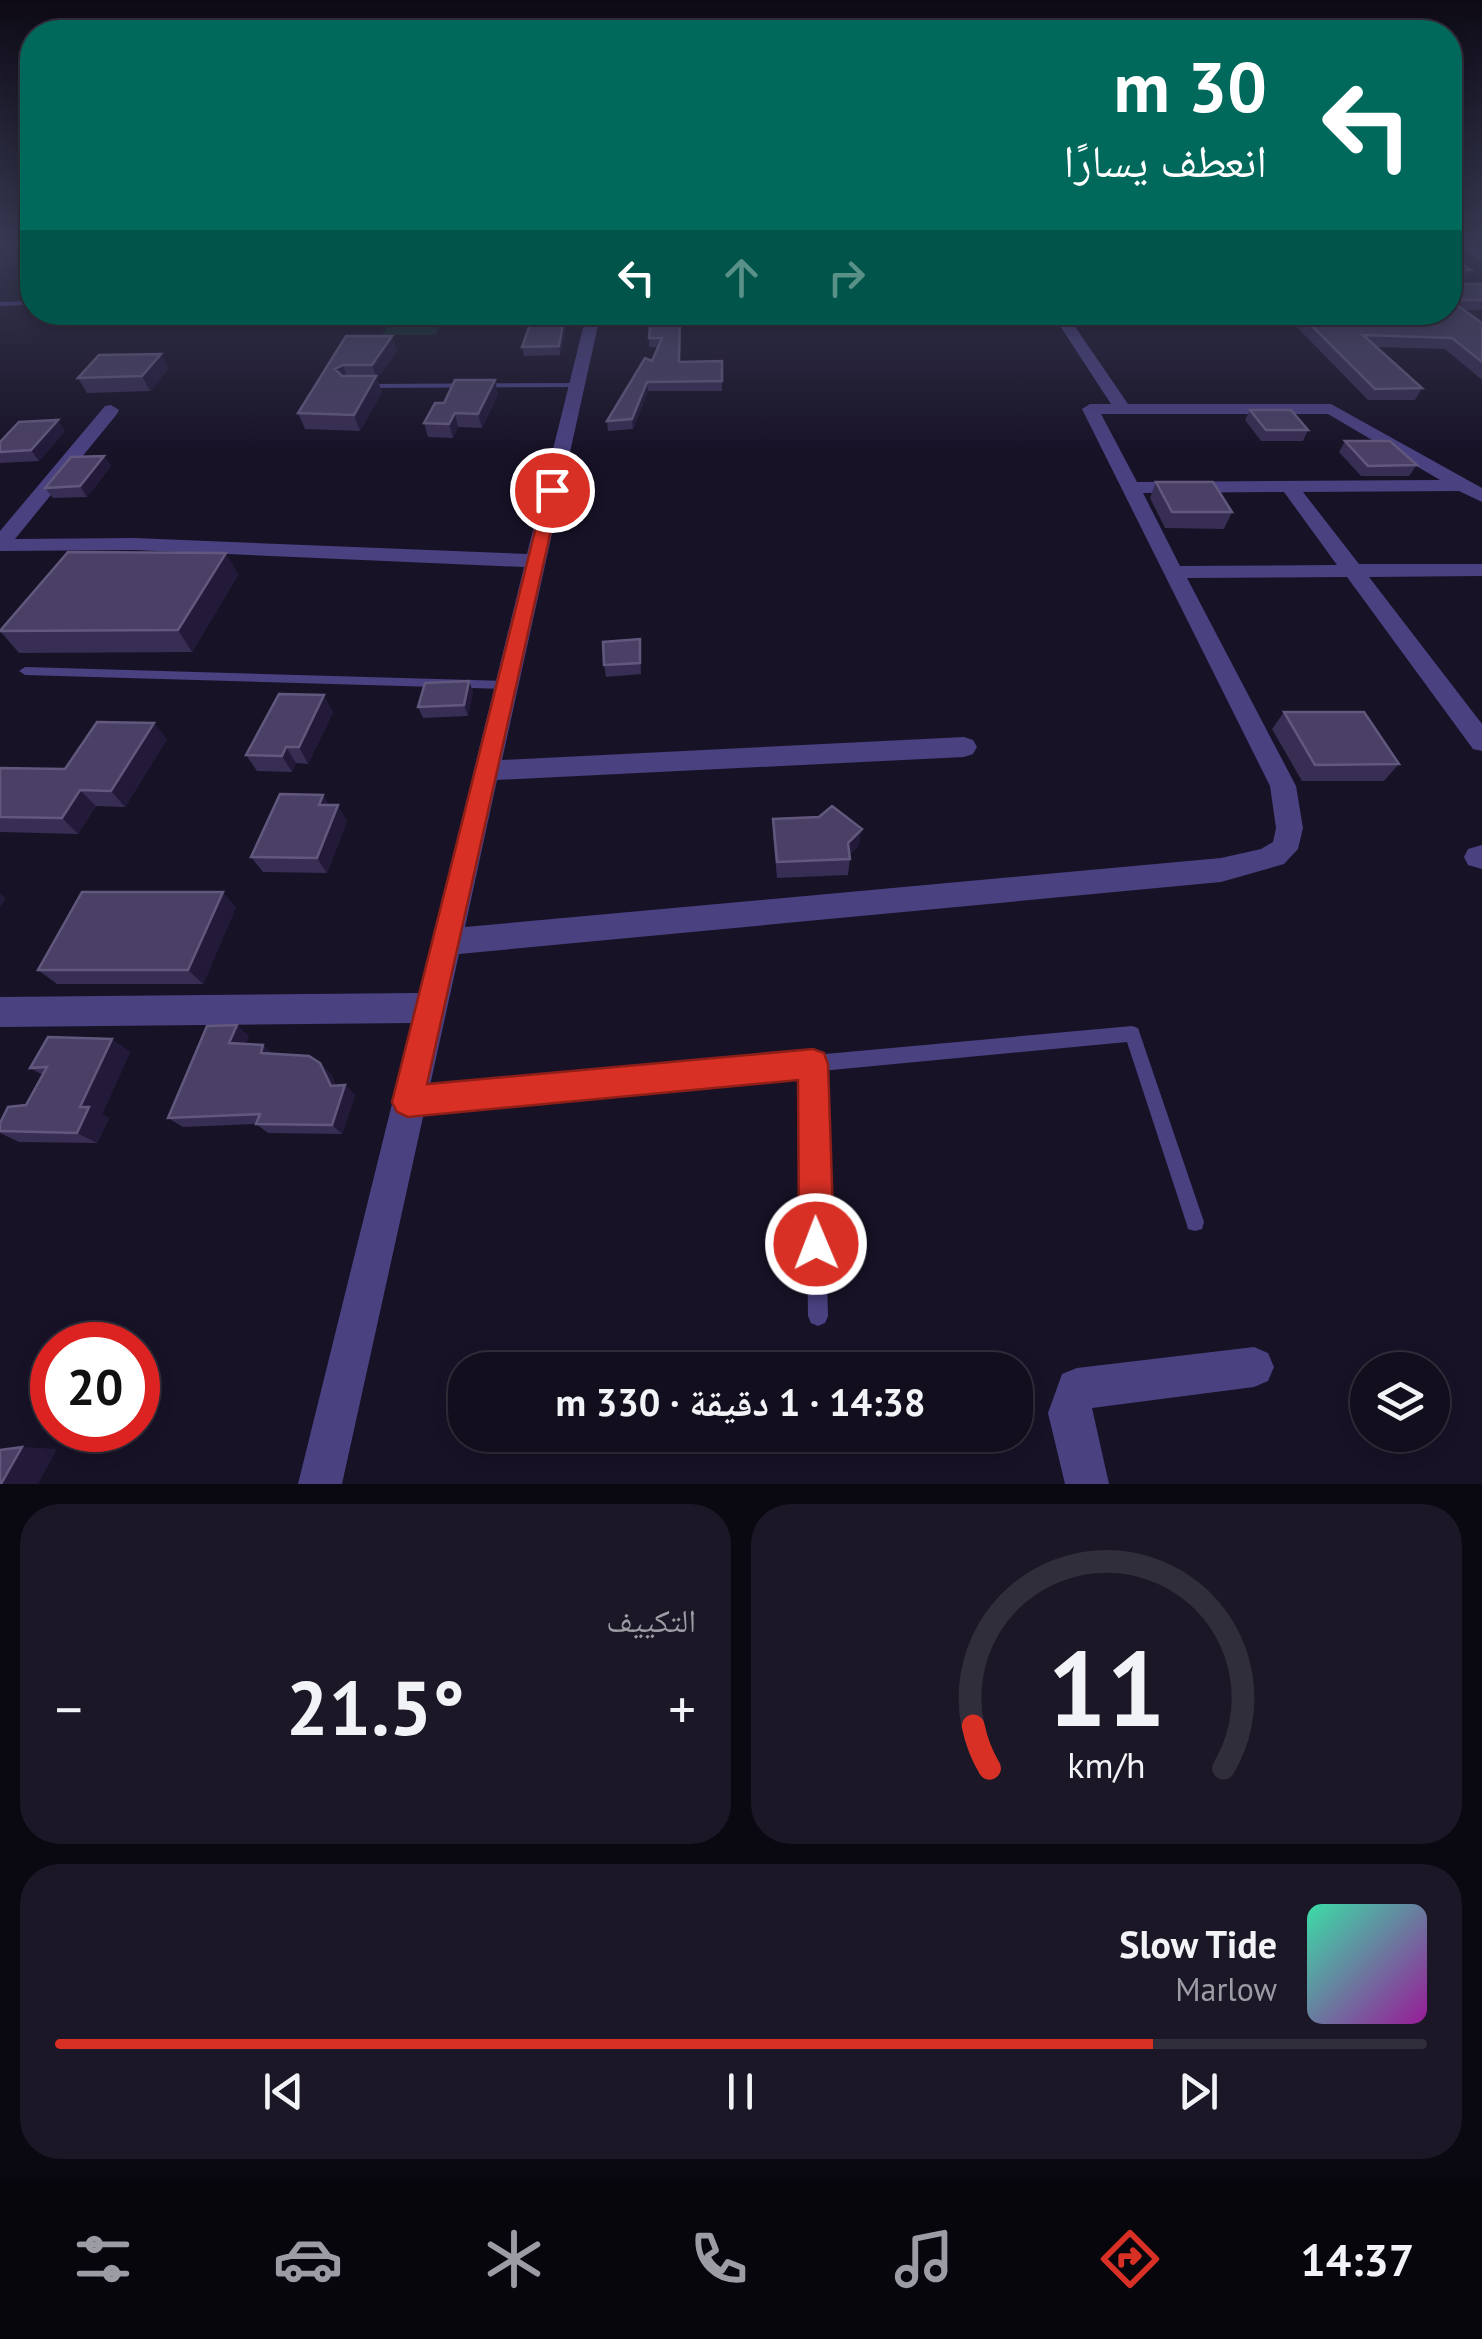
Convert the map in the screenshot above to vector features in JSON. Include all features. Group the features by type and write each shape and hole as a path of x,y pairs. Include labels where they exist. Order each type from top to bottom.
{"street":[{"path":"320,1484 591,325"},
{"path":"1067,325 1124,408"},
{"path":"446,942 1202,872 1277,857 1289,844 1291,822 1283,786 1090,408 1331,409 1482,496"},
{"path":"0,544 111,410"},
{"path":"1130,488 1462,485"},
{"path":"1289,486 1482,742"},
{"path":"0,544 134,544 535,560"},
{"path":"1174,572 1482,570"},
{"path":"486,770 964,747"},
{"path":"0,1012 429,1008"},
{"path":"1087,1484 1069,1413 1077,1389 1254,1367"}],"lane":[{"path":"348,386 576,384"},
{"path":"26,671 506,685"},
{"path":"408,1102 1132,1034 1195,1222"},
{"path":"813,1064 818,1316"}],"green space":[{"path":"388,325 440,325 436,335 382,335"}],"building":[{"path":"1462,314 1470,314 1482,323 1482,362 1452,338 1363,335 1422,388 1375,389 1311,325 1462,325"},
{"path":"530,325 563,325 559,346 522,347"},
{"path":"650,325 680,325 679,362 722,361 722,381 647,382 632,419 607,421 645,358 652,361 662,338 649,338"},
{"path":"346,336 392,336 372,365 343,365 335,369 342,376 376,376 354,415 298,413"},
{"path":"161,354 142,376 78,378 99,355"},
{"path":"455,380 495,380 478,414 455,413 449,424 424,423 435,403 444,403"},
{"path":"1250,410 1291,410 1308,430 1266,430"},
{"path":"58,420 31,450 0,452 0,442 19,422"},
{"path":"1345,441 1390,441 1417,465 1368,466"},
{"path":"104,456 80,486 45,488 71,457"},
{"path":"1156,482 1213,482 1232,512 1172,512"},
{"path":"68,552 226,553 178,630 0,631"},
{"path":"640,639 640,663 604,665 603,642"},
{"path":"469,681 464,705 418,707 425,683"},
{"path":"279,694 324,695 299,747 286,747 282,756 246,755"},
{"path":"1284,712 1364,712 1399,764 1315,765"},
{"path":"97,722 154,723 111,791 80,790 62,818 0,817 0,768 65,769"},
{"path":"280,794 323,795 319,805 338,805 317,858 251,857"},
{"path":"832,806 862,829 848,843 850,859 777,862 773,819 819,817"},
{"path":"82,892 223,892 188,970 38,970"},
{"path":"237,1025 229,1043 263,1045 261,1053 309,1056 320,1063 331,1086 345,1085 332,1125 256,1124 260,1114 168,1118 207,1026"},
{"path":"48,1037 112,1039 80,1107 89,1107 77,1133 0,1131 8,1107 26,1105 47,1067 30,1068"},
{"path":"22,1447 1,1484 0,1484 0,1450"}],"route":[{"path":"552,490 408,1102 813,1064 816,1244"}]}
